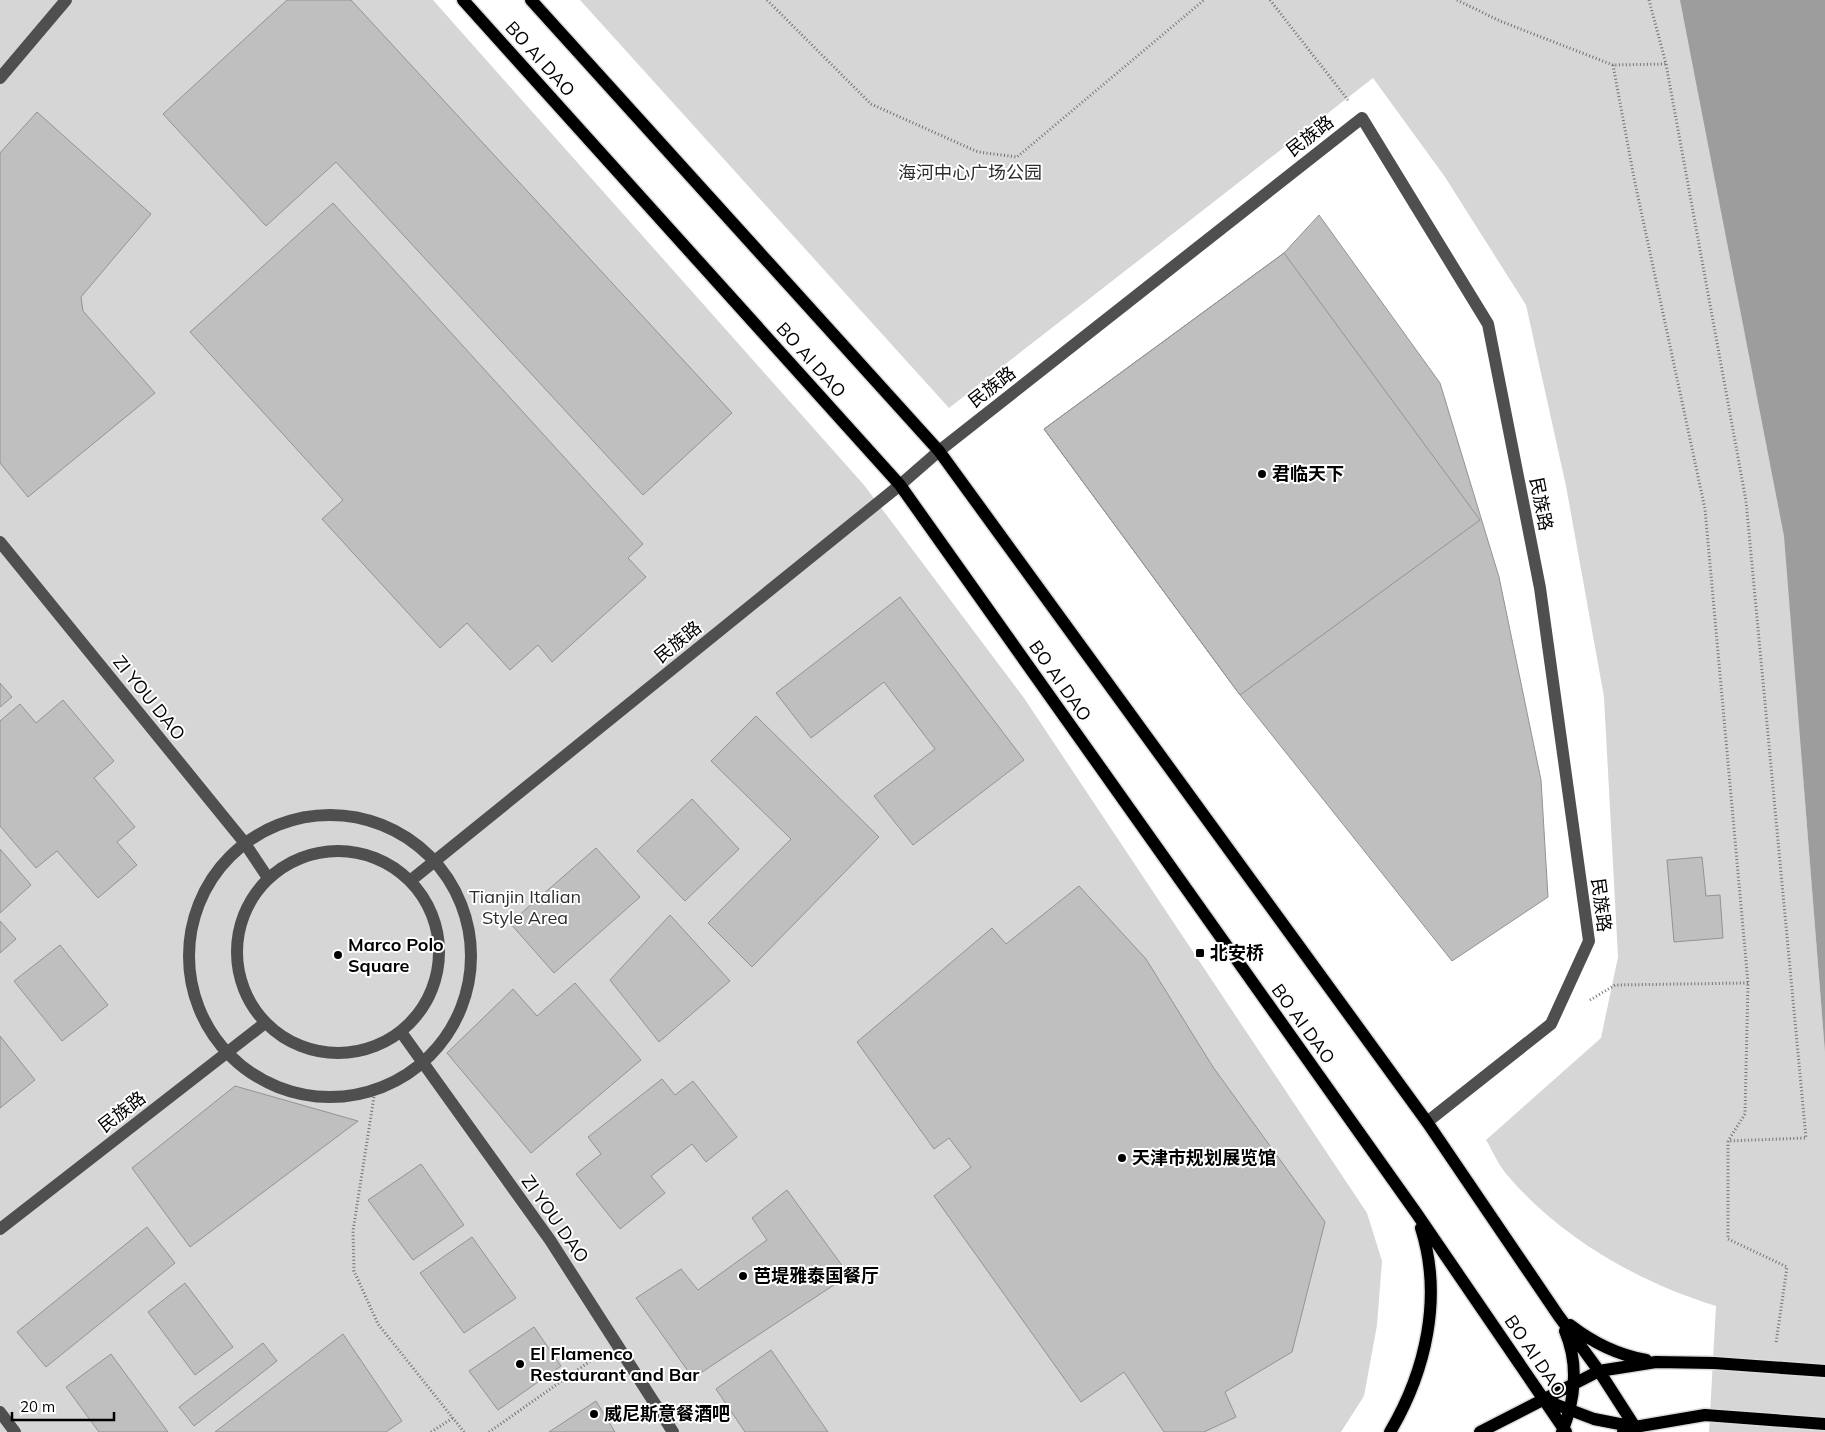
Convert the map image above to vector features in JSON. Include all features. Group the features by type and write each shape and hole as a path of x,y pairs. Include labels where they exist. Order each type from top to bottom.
{"main road":[{"name":"BO AI DAO","path":"463,0 900,485 1417,1214 1564,1431"},
{"name":"BO AI DAO","path":"531,0 939,451 1427,1122 1558,1315 1599,1371 1629,1430"},
{"path":"1390,1432 1416,1380 1427,1343 1429,1263 1417,1214"},
{"path":"1558,1315 1595,1342 1630,1357 1656,1362"},
{"path":"1558,1315 1572,1350 1574,1385 1570,1411 1564,1431"},
{"path":"1480,1432 1599,1371 1656,1362 1714,1362 1825,1371"},
{"path":"1543,1399 1570,1411 1629,1430 1704,1415 1825,1424"}],"street":[{"path":"0,78 66,0"},
{"name":"民族路","path":"410,881 900,485 939,451 1362,118 1488,324 1540,588 1589,941 1551,1024 1427,1122"},
{"name":"ZI YOU DAO","path":"0,542 244,842 268,878"},
{"path":"322,814 364,818 372,821 403,834 436,860 460,898 472,942 470,987 453,1029 424,1064 388,1087 345,1098 301,1096 260,1080 226,1053 200,1013 188,967 192,920 211,876 244,842 281,822 322,814"},
{"path":"324,852 355,852 384,862 410,881 429,909 439,941 437,975 424,1006 401,1032 376,1047 346,1054 317,1052 288,1041 265,1023 246,996 237,965 237,950 238,934 248,904 268,878 294,861 324,852"},
{"name":"民族路","path":"0,1229 265,1023"},
{"name":"ZI YOU DAO","path":"401,1032 550,1240 618,1342 673,1432"},
{"path":"0,1412 15,1432"}],"path":[{"path":"767,0 871,104 978,152 1017,157 1204,0"},
{"path":"1270,0 1362,118"},
{"path":"1457,0 1500,21 1613,64 1666,64"},
{"path":"1649,0 1666,64 1746,501 1806,1138 1728,1141"},
{"path":"1613,64 1636,188 1705,509 1748,983 1745,1114 1728,1141 1728,1238 1787,1266 1773,1367"},
{"path":"1551,1024 1615,985 1748,983"},
{"path":"375,1090 354,1231 354,1271 378,1324 464,1432"},
{"path":"489,1432 618,1342"},
{"path":"431,1432 453,1418"}],"green space":[{"name":"Tianjin Italian Style Area","path":"0,0 433,0 864,485 1024,698 1367,1213 1382,1261 1377,1325 1364,1396 1341,1432 0,1432"},
{"name":"海河中心广场公园","path":"580,0 1825,0 1802,761 1825,1053 1825,1432 1709,1432 1716,1306 1687,1296 1630,1271 1577,1238 1552,1219 1508,1176 1486,1140 1601,1038 1618,957 1604,697 1566,486 1526,305 1445,177 1373,78 949,408"}],"shaded area":[{"path":"1680,0 1825,0 1825,1053 1784,536"}],"building":[{"path":"287,0 351,0 732,413 643,495 336,162 266,226 163,114"},
{"path":"37,112 151,214 81,297 83,311 155,393 28,497 0,463 0,153"},
{"path":"333,203 643,544 628,558 646,577 552,662 538,645 510,670 467,623 440,648 322,519 343,500 190,332"},
{"path":"1319,215 1440,383 1499,577 1541,780 1548,897 1452,961 1240,695 1044,429 1284,253"},
{"name":"君临天下","path":"1284,253 1480,520 1240,695 1044,429"},
{"path":"900,597 1024,760 913,845 874,796 935,749 884,682 811,738 776,693"},
{"path":"0,683 12,697 0,707"},
{"path":"63,700 114,761 94,778 135,827 117,842 137,865 98,898 57,851 36,868 0,826 0,721 20,704 36,723"},
{"path":"756,716 879,837 752,967 708,923 791,839 711,761"},
{"path":"692,799 739,849 685,901 637,851"},
{"path":"596,848 640,897 554,973 510,923"},
{"path":"0,849 31,885 0,913"},
{"path":"1702,857 1706,896 1720,895 1723,938 1674,942 1667,860"},
{"name":"天津市规划展览馆","path":"1079,886 1146,959 1213,1067 1325,1222 1292,1352 1225,1392 1236,1417 1204,1432 1164,1432 1124,1372 1081,1402 934,1196 971,1167 949,1138 934,1149 857,1042 992,928 1006,944"},
{"path":"670,915 730,981 659,1042 610,980"},
{"path":"0,921 16,939 0,953"},
{"path":"60,945 108,1005 62,1041 14,981"},
{"path":"575,983 641,1060 531,1153 447,1053 513,989 537,1016"},
{"path":"0,1036 35,1080 0,1108"},
{"path":"662,1079 675,1095 693,1081 737,1137 706,1162 692,1144 651,1176 665,1193 620,1229 576,1174 601,1154 588,1137"},
{"path":"235,1086 358,1121 190,1247 132,1168"},
{"path":"421,1164 464,1225 413,1260 368,1200"},
{"path":"787,1190 849,1275 693,1378 636,1298 681,1269 698,1290 767,1240 752,1218"},
{"path":"147,1227 175,1263 46,1367 17,1332"},
{"path":"472,1237 516,1298 464,1333 420,1273"},
{"path":"185,1283 233,1347 195,1375 148,1312"},
{"path":"534,1327 561,1366 498,1410 469,1371"},
{"path":"343,1334 402,1421 386,1432 215,1432"},
{"path":"263,1343 277,1361 194,1426 179,1407"},
{"path":"771,1350 828,1432 745,1432 716,1389"},
{"path":"111,1354 168,1432 99,1432 66,1387"},
{"path":"596,1401 615,1432 549,1432"}],"place":[{"name":"君临天下","path":"1262,474"},
{"name":"北安桥","path":"1200,953"},
{"name":"Marco Polo Square","path":"338,955"},
{"name":"天津市规划展览馆","path":"1122,1158"},
{"name":"芭堤雅泰国餐厅","path":"743,1276"},
{"name":"El Flamenco Restaurant and Bar","path":"520,1364"},
{"name":"威尼斯意餐酒吧","path":"594,1414"}]}
